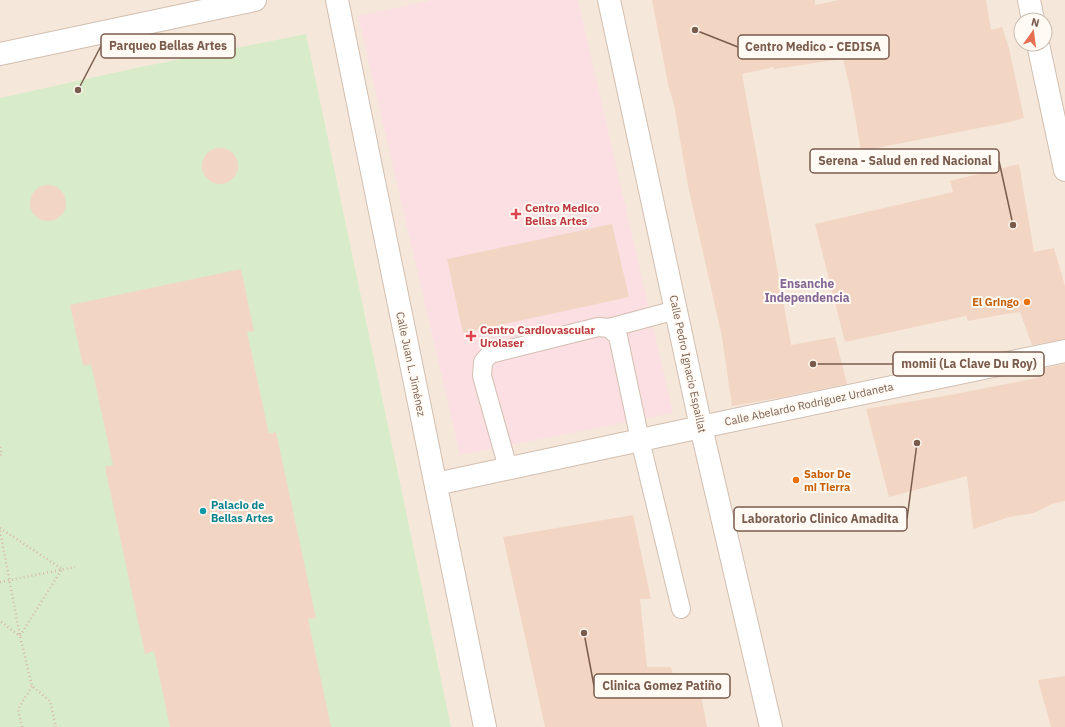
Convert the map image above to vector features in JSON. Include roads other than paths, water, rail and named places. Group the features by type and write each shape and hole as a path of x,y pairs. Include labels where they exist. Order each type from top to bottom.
{"street":[{"path":"0,54 178,8 255,0"},
{"name":"Calle Juan L. Jiménez","path":"337,0 485,727"},
{"name":"Calle Pedro Ignacio Espaillat","path":"609,0 701,427 771,727"},
{"path":"1029,0 1031,12"},
{"path":"1040,52 1065,170"},
{"name":"Calle Abelardo Rodríguez Urdaneta","path":"436,484 1065,351"}],"lane":[{"path":"508,468 482,376 484,362 490,354 598,327 609,328 676,310"},
{"path":"609,328 618,336 640,440 681,609"}],"place":[{"name":"Centro Medico - CEDISA","path":"695,30"},
{"name":"Parqueo Bellas Artes","path":"78,90"},
{"name":"Centro Medico Bellas Artes","path":"516,214"},
{"name":"Serena - Salud en red Nacional","path":"1013,225"},
{"name":"El Gringo","path":"1027,302"},
{"name":"Centro Cardiovascular Urolaser","path":"471,336"},
{"name":"momii (La Clave Du Roy)","path":"813,364"},
{"name":"Laboratorio Clinico Amadita","path":"917,443"},
{"name":"Sabor De mi Tierra","path":"796,480"},
{"name":"Palacio de Bellas Artes","path":"203,511"},
{"name":"Clinica Gomez Patiño","path":"584,633"}],"district":[{"name":"Ensanche Independencia","path":"807,291"}]}
